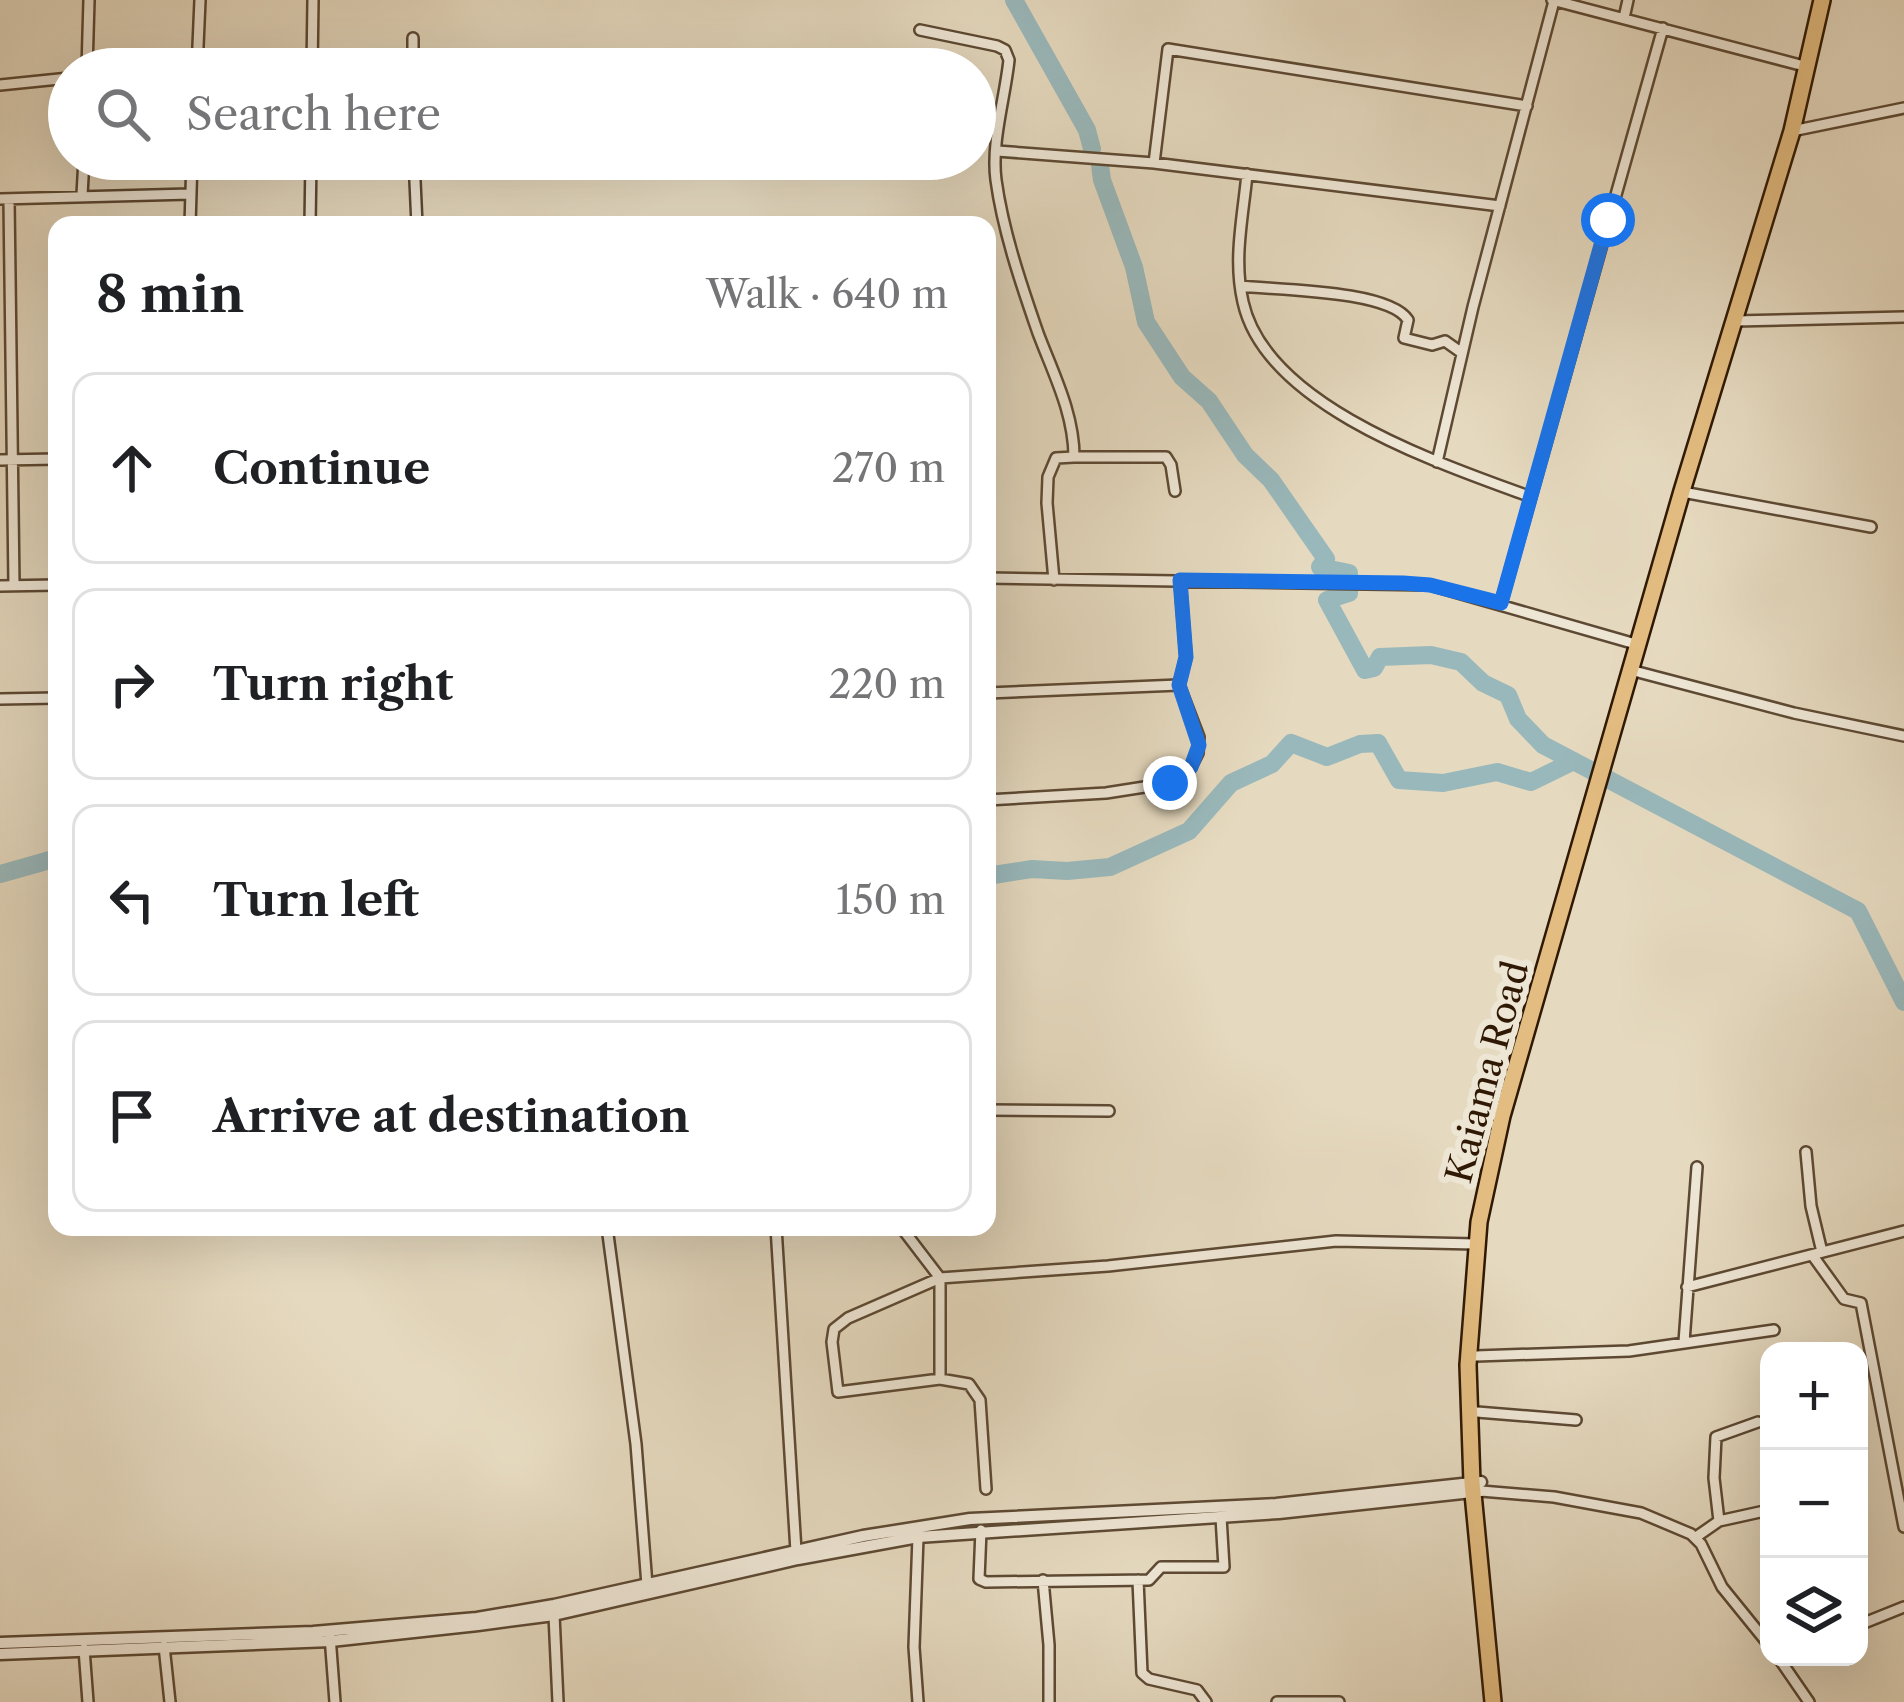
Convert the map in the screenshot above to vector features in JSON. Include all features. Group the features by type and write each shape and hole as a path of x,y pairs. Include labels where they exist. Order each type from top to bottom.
{"highway":[{"name":"Kaiama Road","path":"1496,1702 1468,1365 1476,1244 1502,1116 1638,672 1792,131 1822,0"},
{"name":"Kaiama Road","path":"1477,1487 1481,1259 1510,1118 1639,645 1689,485"}],"street":[{"path":"88,48 89,0"},
{"path":"198,48 200,0"},
{"path":"312,48 313,0"},
{"path":"1437,462 1553,0 1804,66"},
{"path":"1624,18 1628,0"},
{"path":"1501,603 1663,28"},
{"path":"920,30 1005,50 1009,60 996,162"},
{"path":"413,38 413,48"},
{"path":"1154,163 1168,49 1527,106"},
{"path":"0,85 48,80"},
{"path":"1792,131 1904,108"},
{"path":"997,151 1154,163 1500,206"},
{"path":"1247,174 1239,227 1241,286 1248,320 1268,353 1293,379 1382,438 1531,497"},
{"path":"996,178 1031,312 1064,400 1074,457"},
{"path":"82,180 82,195"},
{"path":"190,216 191,180"},
{"path":"310,216 311,180"},
{"path":"416,180 417,216"},
{"path":"14,585 4,200 190,194"},
{"path":"1241,286 1341,295 1394,307 1408,320 1404,338 1432,345 1445,340 1462,353"},
{"path":"1735,321 1904,317"},
{"path":"1054,580 1048,477 1056,458 1163,456 1170,461 1175,491"},
{"path":"0,460 48,459"},
{"path":"1689,485 1871,527"},
{"path":"996,578 1430,585 1639,645"},
{"path":"996,799 1106,793 1170,783 1191,767 1199,745 1179,685 1186,657 1180,580"},
{"path":"0,586 48,585"},
{"path":"1638,672 1774,709 1904,736"},
{"path":"996,693 1179,685"},
{"path":"0,700 48,698"},
{"path":"996,1110 1109,1111"},
{"path":"1806,1152 1817,1254 1844,1299 1862,1303 1900,1482 1904,1527"},
{"path":"1684,1342 1697,1167"},
{"path":"1687,1287 1904,1231"},
{"path":"609,1236 636,1444 647,1585"},
{"path":"777,1236 796,1551"},
{"path":"908,1236 940,1277 940,1379"},
{"path":"986,1490 980,1400 969,1384 940,1379 838,1391 834,1329 848,1318 940,1277 1108,1266 1336,1241 1476,1244"},
{"path":"1476,1356 1629,1351 1774,1330"},
{"path":"1477,1412 1576,1420"},
{"path":"1719,1521 1716,1437 1758,1422"},
{"path":"0,1654 330,1636 554,1615 820,1554 918,1537 1221,1517 1477,1487"},
{"path":"0,1643 330,1636 477,1618 862,1535 970,1519 1276,1504 1477,1487 1642,1513 1696,1537 1722,1587 1760,1632"},
{"path":"1696,1537 1719,1521 1760,1512"},
{"path":"981,1530 979,1579 986,1582 1149,1580 1161,1567 1224,1567 1221,1517"},
{"path":"918,1537 914,1647 918,1702"},
{"path":"1043,1580 1049,1702"},
{"path":"1138,1580 1142,1673 1149,1679 1197,1690 1206,1702"},
{"path":"1868,1621 1904,1607"},
{"path":"554,1615 558,1702"},
{"path":"330,1636 335,1702"},
{"path":"164,1646 170,1702"},
{"path":"84,1649 88,1702"},
{"path":"1784,1666 1809,1702"},
{"path":"1276,1702 1339,1702"}],"waterway":[{"path":"1014,0 1087,130 1092,149"},
{"path":"1100,165 1134,267 1146,322 1182,377 1209,401 1245,455 1271,480 1326,559 1320,567 1349,573 1349,593 1327,600 1365,670 1374,668 1380,657 1431,655 1461,662 1483,683 1508,695 1518,719 1543,745 1858,911 1904,1002"},
{"path":"996,875 1110,867 1189,831 1231,783 1272,764 1291,743 1327,757 1360,744 1378,743 1399,780 1443,783 1497,772 1531,782 1574,761"},
{"path":"0,874 48,861"}],"route":[{"path":"1170,783 1191,767 1199,745 1179,685 1186,657 1180,580 1403,583 1501,603 1608,220"}]}
